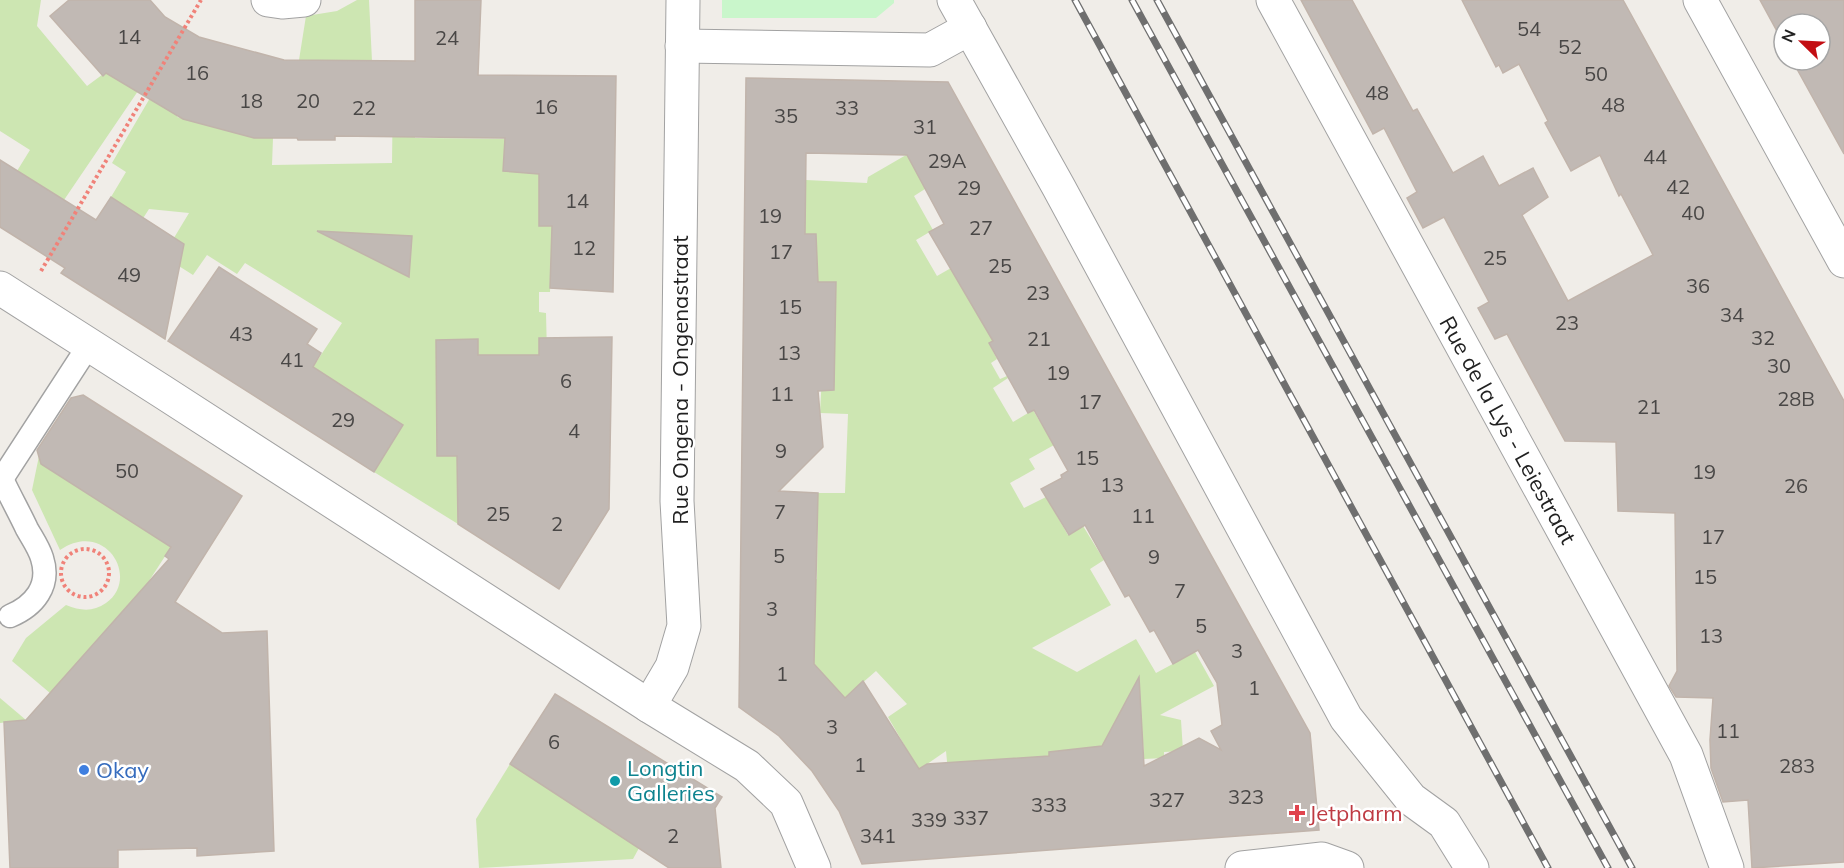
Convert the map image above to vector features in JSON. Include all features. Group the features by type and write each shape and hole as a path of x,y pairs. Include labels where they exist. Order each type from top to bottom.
{"street":[{"path":"268,0 282,2 304,0"},
{"name":"Rue Ongena - Ongenastraat","path":"649,706 672,667 684,626 677,501 683,0"},
{"path":"954,0 1275,584 1346,718 1412,799 1444,823 1472,868"},
{"name":"Rue de la Lys - Leiestraat","path":"1273,0 1686,755 1727,868"},
{"path":"1700,0 1844,261"},
{"path":"682,46 930,50 970,28"},
{"path":"11,296 649,706 747,766 786,803 814,868"},
{"path":"1242,868 1322,859 1347,868"}],"lane":[{"path":"10,616 24,610 35,600 42,587 44,573 42,558 1,481 89,345"}],"path":[{"path":"11,296 201,0"},
{"path":"88,549 99,553 106,561 109,571 108,581 103,591 93,596 82,598 72,595 64,587 60,576 61,565 68,555 77,550 88,549"}],"green space":[{"path":"0,0 41,0 37,26 87,86 106,72 138,91 64,200 17,171 30,150 0,131"},
{"path":"357,0 369,0 372,61 299,60 306,16 337,11"},
{"path":"722,0 894,0 894,3 876,18 722,18"},
{"path":"393,80 415,80 415,138 539,139 539,226 556,226 550,292 539,292 539,312 546,313 547,355 479,453 478,340 437,456 457,456 458,524 374,472 403,425 313,367 342,323 245,263 237,274 207,255 193,275 163,256 189,213 149,209 133,234 132,211 111,197 126,172 112,163 150,98 178,114 177,117 252,137 273,138 272,165 392,163"},
{"path":"913,151 923,169 917,173 925,189 914,196 933,230 916,240 937,276 951,268 1013,329 989,343 997,359 991,363 1000,379 1007,376 1008,378 993,388 1013,422 1033,410 1054,445 1029,459 1035,469 1010,483 1024,508 1046,497 1068,535 1083,526 1104,560 1090,569 1111,605 1032,648 1077,672 1136,639 1156,673 1195,652 1214,686 1160,715 1181,720 1183,751 1164,752 1164,758 1144,759 1143,741 1124,741 1126,767 1087,749 1049,752 1049,761 949,782 946,751 888,791 881,773 913,760 888,717 907,704 876,671 845,698 814,664 812,580 817,579 818,493 845,493 848,414 820,413 822,375 833,374 836,283 802,282 817,270 816,234 794,234 794,201 805,200 806,180 867,183 868,177"},
{"path":"39,456 41,464 171,547 147,584 50,693 12,661 26,638 66,605 87,610 106,603 116,592 120,580 119,567 104,547 91,542 76,542 60,550 32,490"},
{"path":"0,698 26,720 0,723"},
{"path":"510,764 639,848 633,859 479,868 476,819"}],"building":[{"path":"69,0 150,0 165,17 199,37 284,60 415,61 415,0 481,0 478,75 616,76 613,292 550,288 552,226 539,226 539,174 503,171 505,138 335,136 335,140 298,140 297,138 254,138 183,119 106,73 103,76 50,16"},
{"path":"1301,0 1352,0 1413,111 1417,109 1453,173 1483,156 1499,186 1533,168 1548,197 1522,215 1568,301 1653,255 1621,194 1619,196 1600,155 1571,171 1545,123 1548,121 1519,64 1503,73 1499,65 1496,67 1462,0 1623,0 1844,401 1844,862 1752,868 1748,800 1723,802 1711,768 1713,698 1676,697 1669,686 1677,671 1675,513 1618,511 1616,442 1565,441 1507,334 1495,339 1478,308 1489,302 1444,217 1423,228 1407,198 1417,192 1384,128 1373,134"},
{"path":"1760,0 1844,0 1844,154 1799,72 1832,72 1832,12 1772,12 1772,22"},
{"path":"746,78 948,82 1310,733 1319,830 862,864 839,811 812,771 779,736 739,707","holes":["806,153 907,155 944,224 929,232 993,341 989,343 1028,413 1034,410 1068,471 1061,475 1062,478 1041,489 1069,535 1085,525 1125,597 1129,595 1150,632 1154,630 1173,664 1198,650 1217,683 1222,725 1211,731 1221,750 1199,738 1144,766 1139,677 1102,746 1049,752 1049,756 927,764 919,769 863,681 845,698 814,664 818,493 779,491 823,447 818,391 834,390 836,282 818,282 816,234 805,234"]},
{"path":"0,160 96,220 111,197 184,244 165,339 61,273 65,268 0,227"},
{"path":"317,231 412,236 409,277"},
{"path":"219,267 317,329 307,344 321,353 313,367 403,425 374,472 168,341"},
{"path":"612,337 609,509 559,589 458,524 457,456 437,456 436,340 478,339 478,355 539,355 539,338"},
{"path":"83,395 242,496 175,602 222,633 267,631 274,851 197,856 197,848 118,850 118,868 10,868 4,722 26,720 169,559 165,556 171,547 41,464 37,450 71,398"},
{"name":"Longtin Galleries","path":"555,694 722,797 715,808 721,868 669,868 510,764"}],"railway":[{"path":"1075,0 1548,868"},
{"path":"1132,0 1608,868"},
{"path":"1157,0 1632,868"}],"place":[{"name":"Okay","path":"84,770"},
{"name":"Longtin Galleries","path":"615,781"},
{"name":"Jetpharm","path":"1297,813"}]}
